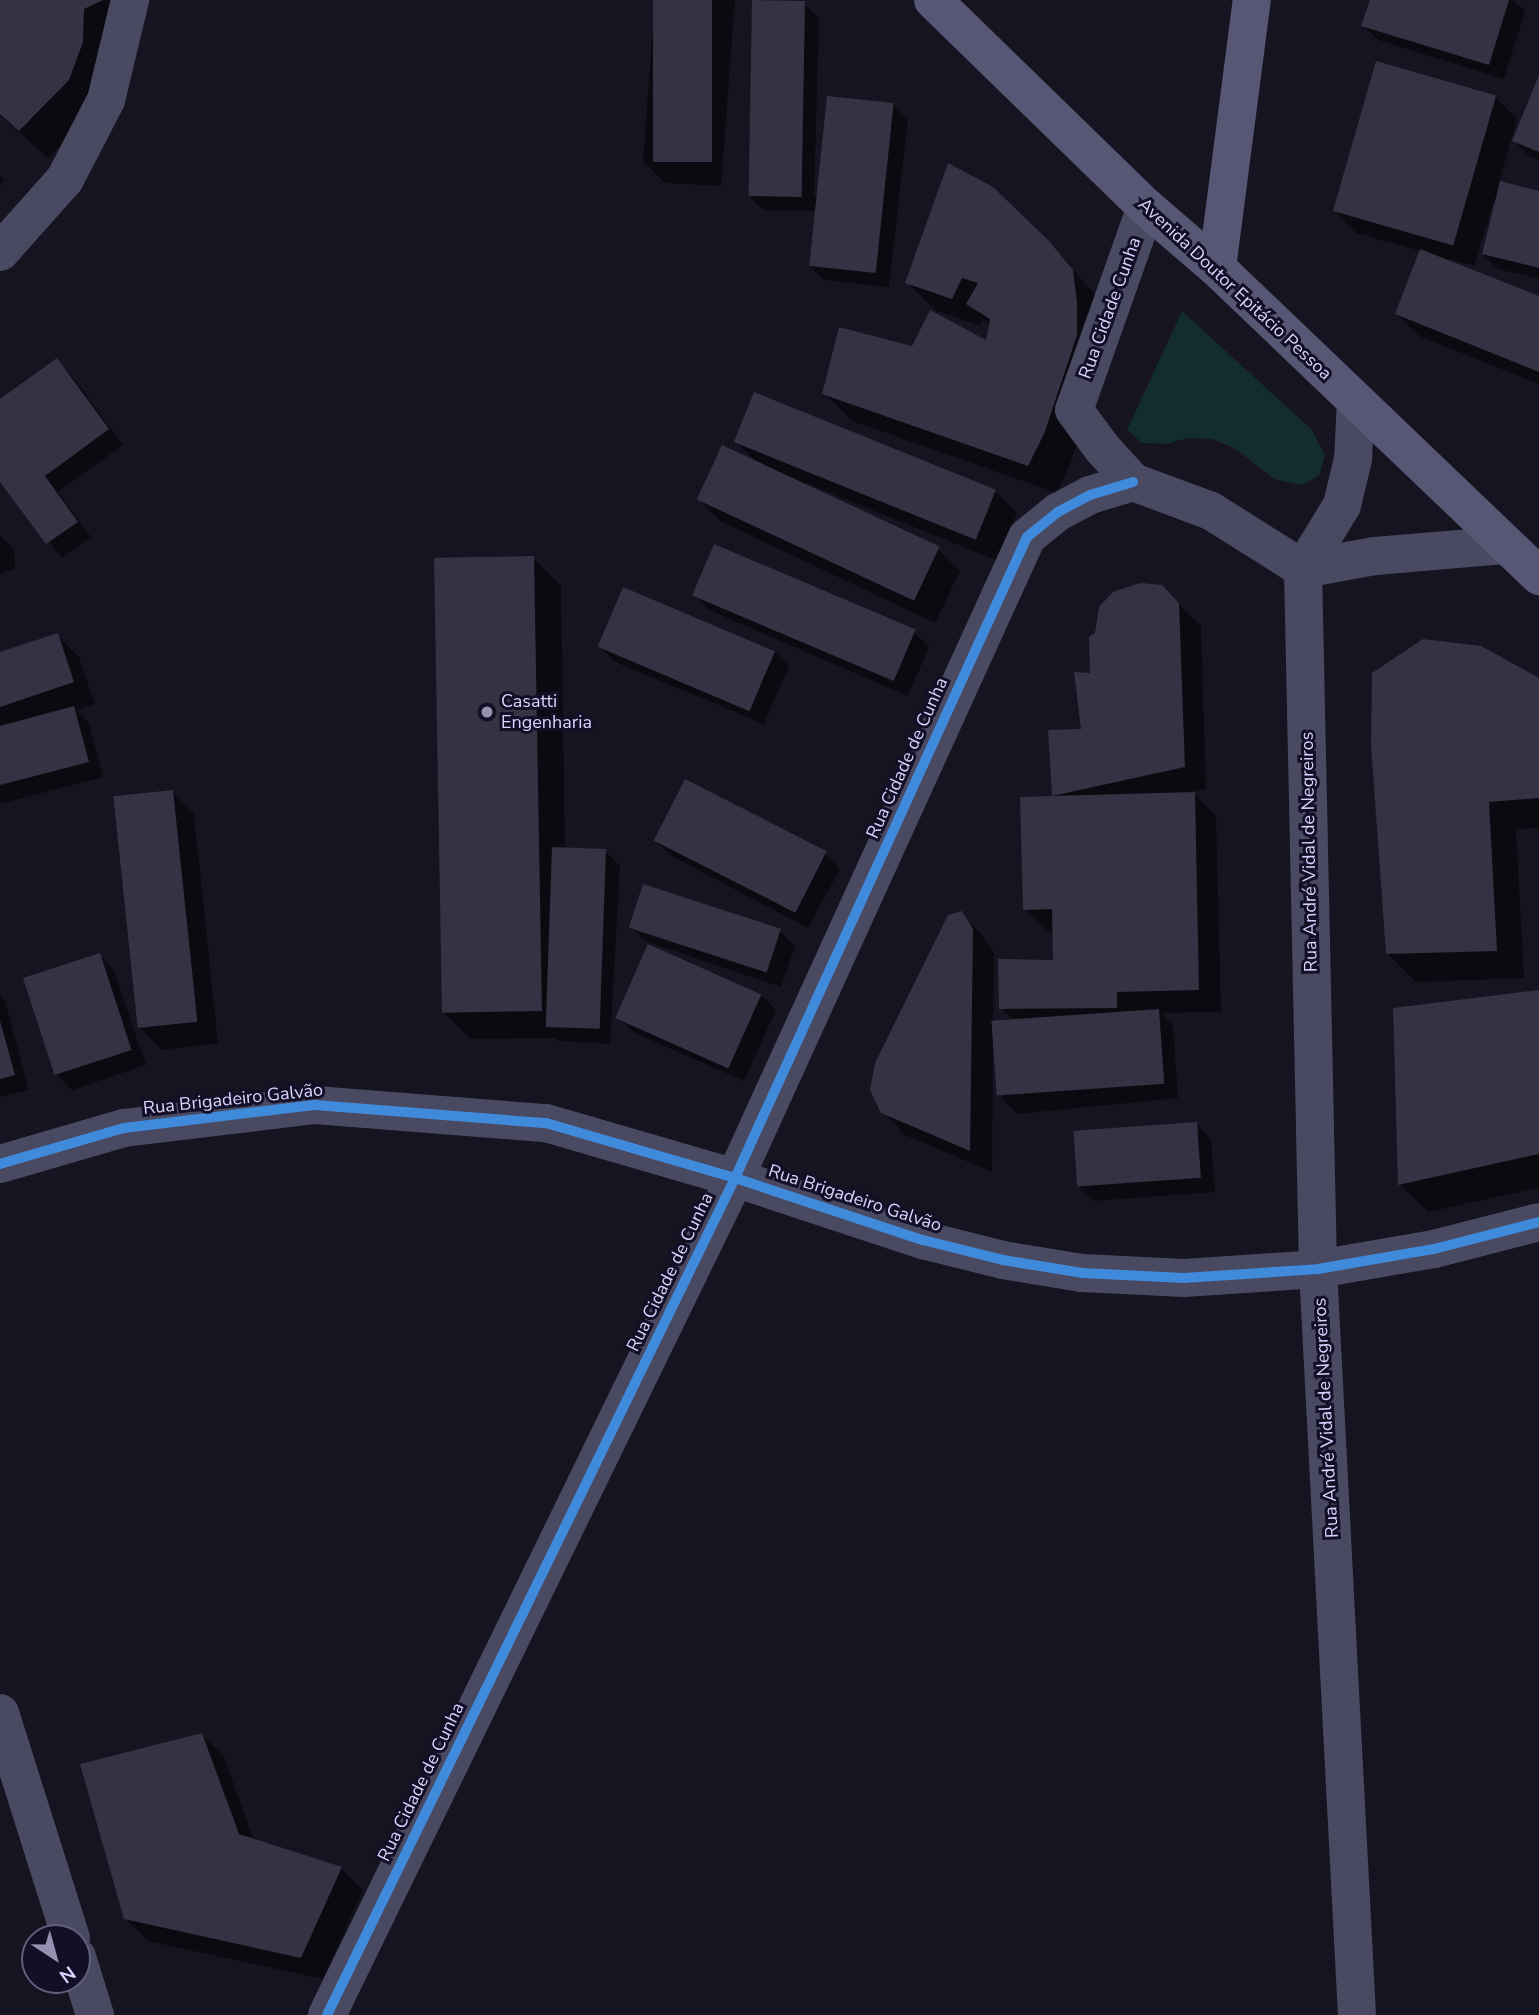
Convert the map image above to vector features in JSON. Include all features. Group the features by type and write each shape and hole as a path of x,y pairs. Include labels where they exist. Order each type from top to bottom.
{"main road":[{"name":"Avenida Doutor Epitácio Pessoa","path":"933,0 1146,206 1217,268 1539,576"},
{"path":"1217,268 1252,0"}],"street":[{"path":"0,253 65,179 106,100 130,0"},
{"name":"Rua Cidade Cunha","path":"1133,482 1102,448 1074,410 1146,206"},
{"path":"1303,569 1342,505 1353,460 1356,402"},
{"path":"1133,482 1211,511 1303,569 1375,555 1505,545"},
{"name":"Rua Cidade de Cunha","path":"327,2015 735,1178 1027,537 1058,512 1133,482"},
{"name":"Rua André Vidal de Negreiros","path":"1303,569 1318,1269 1357,2015"},
{"name":"Rua Brigadeiro Galvão","path":"0,1164 124,1128 315,1105 546,1123 735,1178 923,1240 1003,1260 1082,1273 1184,1278 1318,1269 1434,1249 1539,1222"},
{"path":"0,1713 67,1924"},
{"path":"88,1994 95,2015"}],"green space":[{"path":"1182,311 1311,429 1325,455 1319,476 1301,485 1274,479 1236,449 1212,439 1187,438 1167,444 1142,443 1127,430"}],"building":[{"path":"0,0 103,0 84,9 83,42 69,80 19,131 0,114"},
{"path":"653,0 712,0 712,162 653,162"},
{"path":"752,0 805,1 802,197 749,196"},
{"path":"1370,0 1509,0 1489,65 1361,26"},
{"path":"1376,61 1496,95 1453,245 1333,211"},
{"path":"1539,75 1539,152 1512,141"},
{"path":"827,96 894,103 876,273 809,266"},
{"path":"948,163 993,187 1048,240 1073,270 1077,335 1044,434 1028,466 822,394 839,327 912,346 930,310 986,340 990,319 966,304 978,283 962,278 952,299 905,283"},
{"path":"1500,181 1539,191 1539,268 1482,254"},
{"path":"1420,249 1539,296 1539,372 1395,314"},
{"path":"57,358 109,429 45,476 78,522 46,544 0,482 0,399"},
{"path":"754,392 996,490 976,540 734,442"},
{"path":"722,445 940,546 914,601 697,499"},
{"path":"714,544 916,630 894,681 692,596"},
{"path":"534,556 542,1011 442,1013 434,558"},
{"path":"1140,583 1162,585 1179,603 1185,767 1052,796 1048,730 1081,729 1074,672 1090,673 1089,637 1095,633 1099,607 1113,592"},
{"path":"623,587 775,651 749,711 598,647"},
{"path":"58,633 74,682 0,707 0,652"},
{"path":"1423,639 1481,646 1539,678 1539,798 1489,802 1497,951 1386,954 1371,745 1372,673"},
{"path":"74,706 89,762 0,785 0,726"},
{"path":"685,779 827,851 795,913 654,840"},
{"path":"173,790 197,1022 138,1028 113,796"},
{"path":"1195,792 1199,990 1117,992 1117,1008 999,1009 998,959 1053,960 1052,909 1023,910 1020,797"},
{"path":"552,847 606,849 600,1029 546,1027"},
{"path":"643,884 781,929 767,973 629,928"},
{"path":"962,911 973,929 970,1151 881,1113 870,1090 875,1063 948,915"},
{"path":"648,944 761,994 728,1068 615,1018"},
{"path":"100,953 132,1050 54,1075 23,978"},
{"path":"1539,990 1539,1154 1398,1185 1393,1008"},
{"path":"1159,1009 1164,1084 997,1096 991,1021"},
{"path":"0,1021 15,1075 0,1079"},
{"path":"1197,1122 1201,1178 1077,1187 1073,1131"},
{"path":"202,1733 239,1834 342,1867 301,1958 124,1919 80,1764"}],"cycle path":[{"path":"327,2015 735,1178 1027,537 1058,512 1090,495 1133,482"},
{"path":"0,1164 124,1128 315,1105 546,1123 735,1178 923,1240 1003,1260 1082,1273 1184,1278 1318,1269 1434,1249 1539,1222"}],"place":[{"name":"Casatti Engenharia","path":"487,712"}]}
